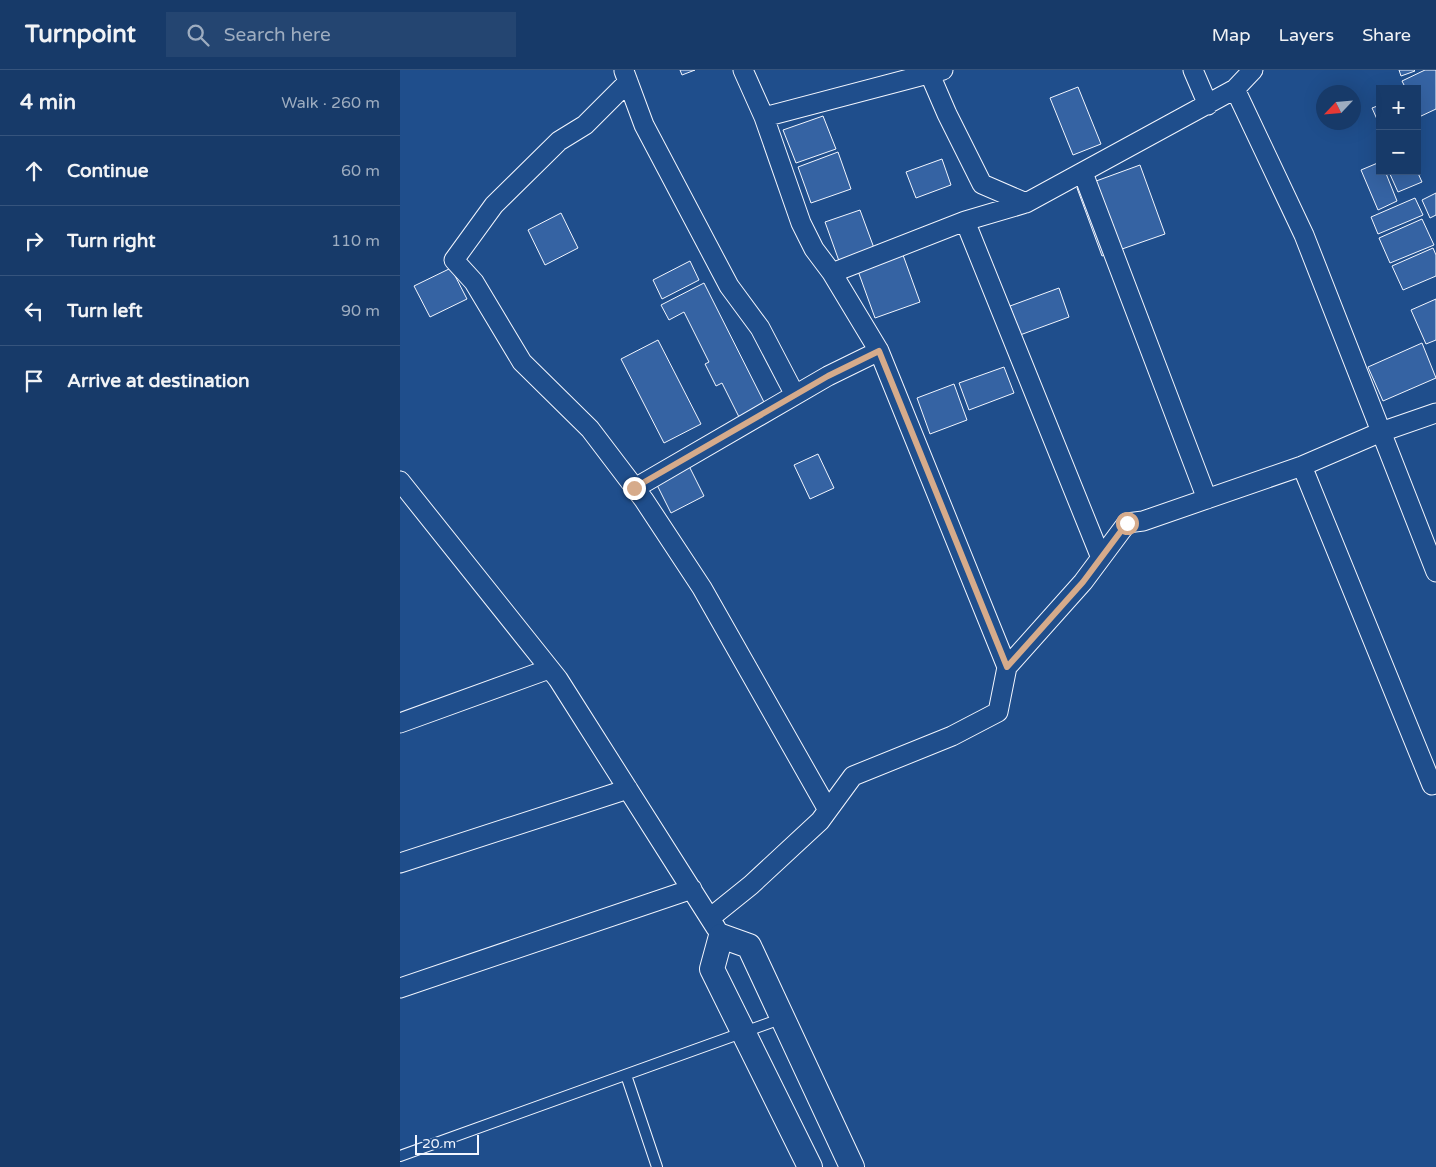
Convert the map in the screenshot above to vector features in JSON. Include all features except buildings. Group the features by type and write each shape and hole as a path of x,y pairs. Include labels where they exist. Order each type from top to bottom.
{"street":[{"path":"742,70 764,117 801,223 814,249 832,273 879,351 1007,667"},
{"path":"1193,70 1208,104"},
{"path":"832,273 966,221 1026,203 1235,89 1252,70"},
{"path":"764,117 934,71 946,114 982,184 1026,203"},
{"path":"626,76 644,125 729,286 760,328 795,395"},
{"path":"626,76 585,126 558,141 494,204 454,260 474,282 522,362 590,429 634,488 702,588 828,810"},
{"path":"1235,89 1304,235 1436,572"},
{"path":"1083,173 1207,499"},
{"path":"966,221 1101,558"},
{"path":"634,488 828,376 879,351"},
{"path":"810,1167 745,1032 712,969 716,927 751,884 820,821 853,776 952,736 998,712 1007,667 1040,633 1127,523 1143,521 1302,466 1381,432 1436,413"},
{"path":"1302,466 1432,785"},
{"path":"400,480 550,668 716,927 750,946 852,1167"},
{"path":"400,723 550,668"},
{"path":"400,863 628,789"},
{"path":"400,988 692,889"}],"lane":[{"path":"400,1156 782,1018"},
{"path":"626,1075 657,1167"}],"route":[{"path":"634,488 828,376 879,351 1007,667 1040,633 1083,582 1127,523"}]}
